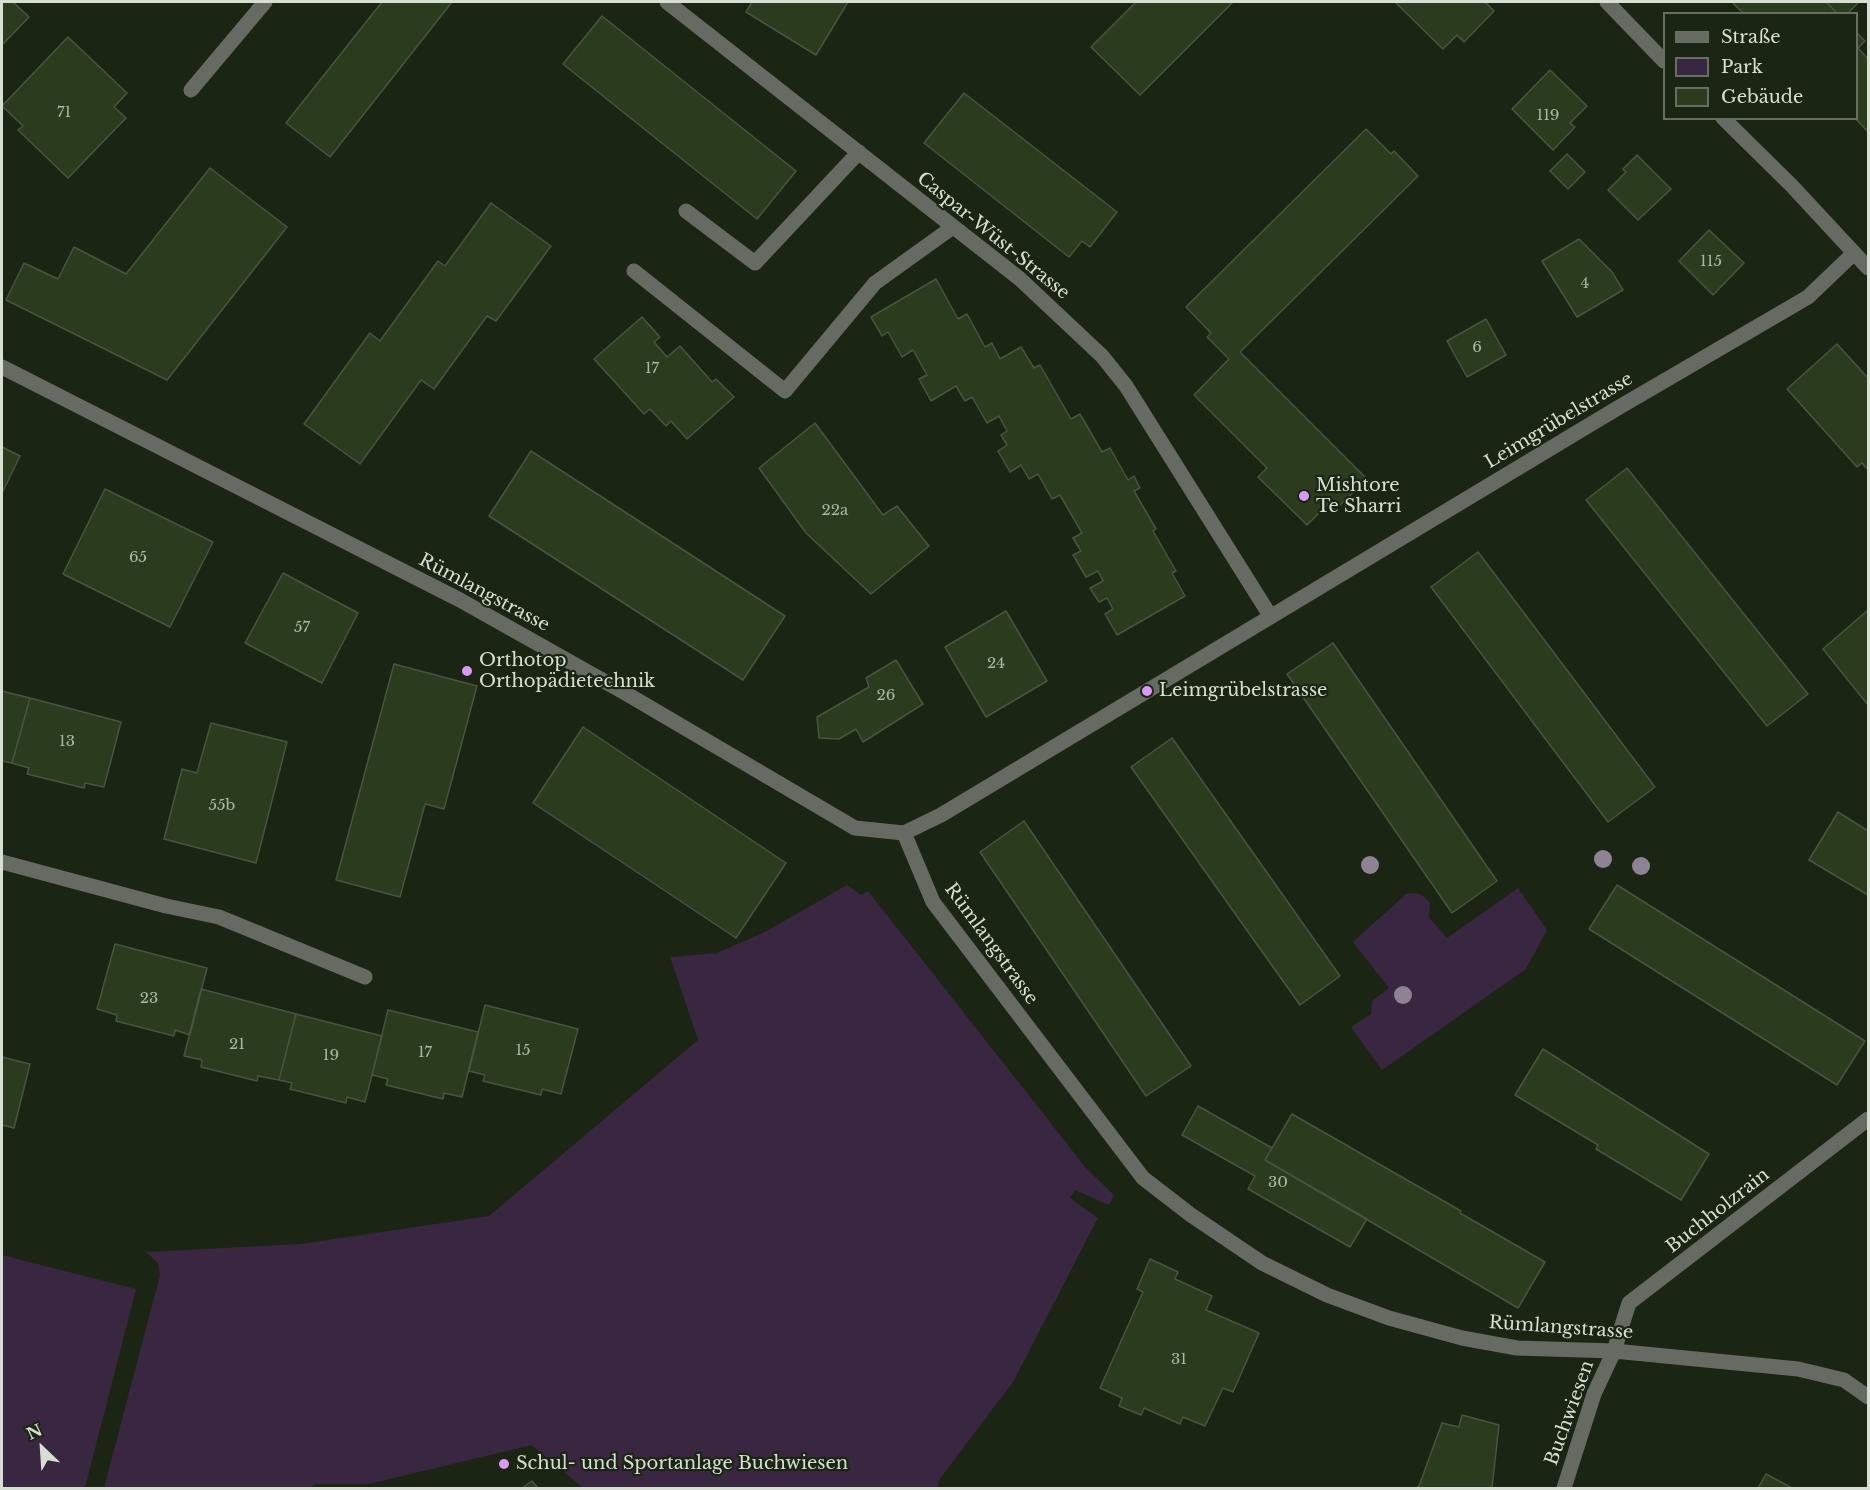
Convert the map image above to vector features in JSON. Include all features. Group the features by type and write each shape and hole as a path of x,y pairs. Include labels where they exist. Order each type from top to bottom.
{"street":[{"path":"191,90 265,2"},
{"name":"Caspar-Wüst-Strasse","path":"667,2 1020,279 1102,356 1132,395 1271,617"},
{"path":"1607,2 1663,59"},
{"path":"1725,120 1792,186 1869,268"},
{"path":"686,211 755,263 859,152"},
{"path":"634,271 785,391 874,283 953,228"},
{"name":"Leimgrübelstrasse","path":"904,833 941,815 1616,409 1808,297 1854,253"},
{"name":"Rümlangstrasse","path":"2,367 460,600 627,694 855,828 904,833 933,902 1143,1178 1191,1215 1262,1263 1327,1295 1389,1318 1462,1338 1517,1348 1614,1351 1798,1369 1844,1380 1869,1396"},
{"path":"2,862 166,906 219,917 365,977"},
{"name":"Buchholzrain","path":"1614,1351 1629,1303 1869,1119"},
{"name":"Buchwiesen","path":"1564,1488 1594,1394 1614,1351"}],"green space":[{"path":"847,885 861,895 868,891 1086,1168 1114,1195 1109,1205 1075,1190 1070,1198 1098,1218 1013,1382 939,1480 938,1488 583,1488 532,1445 369,1484 315,1484 310,1488 104,1488 160,1275 158,1263 146,1252 301,1244 489,1216 698,1040 670,957 717,953 765,932"},
{"path":"1518,888 1547,930 1526,969 1382,1070 1351,1027 1371,1014 1372,1001 1389,988 1353,942 1406,894 1417,894 1430,903 1429,917 1447,938"},
{"path":"2,1255 136,1289 85,1488 2,1488"}],"building":[{"path":"2,2 13,2 29,17 2,45"},
{"path":"382,2 452,2 330,157 286,123"},
{"path":"752,2 848,2 816,55 746,12"},
{"path":"1136,2 1233,2 1140,95 1091,47"},
{"path":"1395,2 1485,2 1494,11 1464,42 1457,35 1443,49"},
{"path":"1732,2 1826,2 1836,12 1742,12"},
{"path":"1826,2 1859,2 1849,12 1836,12"},
{"path":"602,16 796,171 757,219 563,64"},
{"path":"1858,34 1865,41 1858,48"},
{"path":"68,37 127,93 114,107 126,118 68,178 18,130 23,126 2,106"},
{"path":"1858,48 1868,59 1868,132 1857,120"},
{"path":"1550,70 1587,106 1570,123 1575,127 1553,150 1512,109"},
{"path":"964,93 1117,212 1090,247 1082,241 1069,257 924,143"},
{"path":"1366,129 1391,154 1394,151 1418,176 1240,352 1367,479 1335,510 1328,504 1307,525 1258,477 1267,468 1194,395 1229,359 1207,337 1211,333 1186,307"},
{"path":"1567,154 1585,172 1568,189 1550,171"},
{"path":"1637,155 1671,189 1638,220 1608,190 1626,172 1623,169"},
{"path":"210,168 287,227 167,380 6,300 24,263 58,279 74,247 126,274"},
{"path":"491,203 551,246 496,321 487,316 434,389 421,380 360,464 304,424 370,333 380,341 438,261 445,266"},
{"path":"1709,230 1744,263 1713,295 1679,261"},
{"path":"1579,239 1612,272 1623,290 1577,317 1542,261"},
{"path":"936,279 958,319 967,314 985,347 992,343 1000,359 1021,347 1034,368 1040,365 1071,419 1080,414 1102,452 1110,448 1128,480 1134,476 1140,488 1134,491 1156,529 1153,531 1176,571 1172,573 1185,596 1117,635 1105,614 1113,609 1107,598 1099,602 1090,588 1103,581 1098,571 1086,577 1073,555 1081,551 1073,538 1082,533 1060,495 1052,499 1038,474 1029,479 1021,465 1010,472 998,451 1007,445 1001,435 1007,431 999,416 987,423 972,397 965,401 956,386 931,401 919,379 927,375 913,350 902,357 888,332 882,336 871,317"},
{"path":"642,317 660,337 654,342 667,357 680,346 712,382 716,379 734,397 687,439 671,421 666,426 650,409 644,414 594,359"},
{"path":"1486,319 1506,355 1467,377 1447,341"},
{"path":"1837,344 1868,378 1868,470 1862,463 1857,467 1787,389"},
{"path":"815,423 883,515 897,506 929,546 871,594 806,533 759,468"},
{"path":"2,447 20,456 2,493"},
{"path":"531,451 785,616 743,680 489,516"},
{"path":"1627,468 1808,694 1767,726 1586,500"},
{"path":"105,489 213,542 170,627 63,574"},
{"path":"1478,552 1655,787 1608,822 1431,587"},
{"path":"283,573 358,613 322,683 245,643"},
{"path":"1868,610 1868,705 1823,649"},
{"path":"1006,611 1047,681 986,717 945,647"},
{"path":"1333,643 1497,881 1452,913 1287,674"},
{"path":"896,660 923,704 863,742 856,729 839,739 819,738 817,717 869,687 866,678"},
{"path":"394,664 477,686 444,809 425,804 400,897 336,880"},
{"path":"2,691 30,698 12,763 2,761"},
{"path":"30,698 121,722 104,787 85,783 84,788 27,774 29,768 12,763"},
{"path":"211,723 287,742 256,863 164,839 182,769 197,773"},
{"path":"583,727 786,863 736,938 533,803"},
{"path":"1172,738 1340,976 1300,1005 1131,767"},
{"path":"1838,812 1868,831 1868,895 1809,860"},
{"path":"1024,821 1191,1066 1146,1096 980,852"},
{"path":"1617,885 1865,1041 1837,1085 1589,929"},
{"path":"115,944 207,968 190,1035 175,1030 174,1036 116,1021 117,1015 97,1009"},
{"path":"201,989 296,1014 279,1080 258,1076 257,1081 201,1067 202,1060 184,1056"},
{"path":"485,1005 578,1029 561,1094 542,1089 541,1095 483,1081 485,1075 469,1071"},
{"path":"388,1010 478,1032 462,1097 444,1093 443,1099 386,1085 388,1079 372,1075"},
{"path":"296,1014 382,1036 365,1102 347,1097 346,1103 290,1089 292,1083 279,1080"},
{"path":"1543,1049 1709,1154 1681,1200 1596,1149 1598,1145 1515,1095"},
{"path":"2,1057 30,1064 14,1128 2,1125"},
{"path":"1198,1106 1272,1148 1265,1160 1367,1219 1350,1247 1248,1189 1255,1176 1182,1135"},
{"path":"1292,1114 1545,1262 1518,1308 1265,1160"},
{"path":"1150,1259 1178,1272 1175,1279 1212,1296 1206,1310 1259,1333 1233,1392 1223,1388 1205,1426 1183,1417 1180,1424 1144,1408 1141,1415 1119,1406 1122,1398 1100,1388 1143,1292 1137,1289"},
{"path":"1462,1415 1499,1425 1492,1488 1416,1488 1419,1486 1442,1423 1459,1427"},
{"path":"1766,1474 1792,1488 1758,1488"},
{"path":"532,1481 538,1488 522,1488"}],"place":[{"name":"Mishtore Te Sharri","path":"1304,496"},
{"name":"Orthotop Orthopädietechnik","path":"467,671"},
{"name":"Leimgrübelstrasse","path":"1147,691"},
{"name":"Schul- und Sportanlage Buchwiesen","path":"504,1464"}]}
